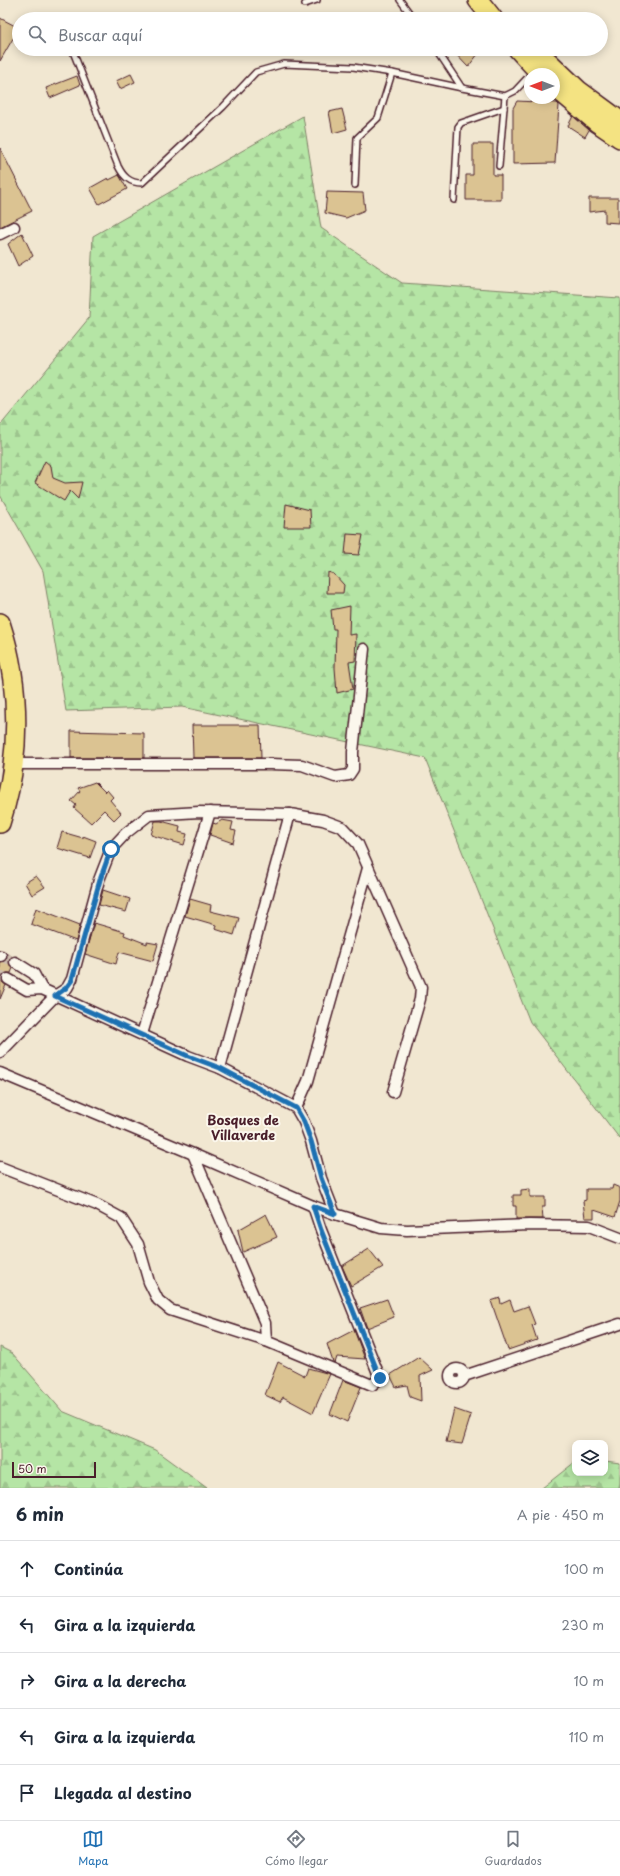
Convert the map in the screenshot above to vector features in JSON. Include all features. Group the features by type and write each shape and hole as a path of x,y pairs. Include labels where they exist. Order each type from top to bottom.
{"highway":[{"path":"478,0 487,12"},
{"path":"494,0 503,12"},
{"path":"523,56 531,68"},
{"path":"542,56 579,91 620,121"},
{"path":"560,91 598,123 620,138"},
{"path":"0,623 14,683 16,703 13,764 10,788 0,823"}],"street":[{"path":"0,234 14,227"},
{"path":"13,764 85,763 283,765 302,766 335,777 349,775 353,770 353,752 364,648"},
{"path":"142,1034 210,812"},
{"path":"0,1053 55,996 66,988 72,980 100,880 111,849 126,833 149,815 210,812 290,814 323,820 342,827 358,844 421,987 420,999 393,1092"},
{"path":"220,1068 290,814"},
{"path":"296,1108 308,1081 368,868"},
{"path":"15,962 34,974 42,989"},
{"path":"8,979 27,990 42,989 188,1056 220,1068 296,1108 304,1122 311,1141 321,1178 335,1214"},
{"path":"0,1073 313,1206 381,1228 407,1230 529,1225 589,1226 620,1238"},
{"path":"193,1154 265,1323 266,1341"},
{"path":"0,1167 97,1205 121,1218 138,1244 149,1282 158,1300 170,1310 266,1341 372,1385 380,1378 321,1230 313,1206"},
{"path":"464,1376 620,1324"}],"lane":[{"path":"305,4 317,0"},
{"path":"400,0 409,12"},
{"path":"75,56 121,173 134,183 142,183 223,107 256,72 284,64 353,67 392,73 505,96 515,91 524,82"},
{"path":"441,56 462,88"},
{"path":"355,185 357,138 378,118 392,73"},
{"path":"499,166 505,96"},
{"path":"454,200 458,127 461,123 504,108"}],"green space":[{"path":"303,116 321,228 402,283 620,298 620,1139 530,1022 425,758 182,707 66,711 43,571 0,495 0,426 89,318 93,236"},
{"path":"0,1347 12,1353 62,1411 155,1450 207,1488 0,1488"},
{"path":"608,1461 620,1463 620,1488 542,1488 572,1464 572,1476 608,1476"}],"building":[{"path":"0,18 12,24 12,40 0,61"},
{"path":"458,56 477,56 468,67"},
{"path":"131,74 135,82 120,89 116,81"},
{"path":"77,76 80,85 50,98 46,88"},
{"path":"517,101 524,101 524,104 559,105 555,163 513,164 513,108"},
{"path":"342,109 347,129 333,133 329,112"},
{"path":"573,116 589,130 585,137 568,126"},
{"path":"473,144 493,144 493,175 501,175 501,200 466,200 466,175 473,175"},
{"path":"0,148 32,211 0,227"},
{"path":"119,175 127,189 99,204 90,188 108,178 109,180"},
{"path":"327,192 363,193 365,210 346,218 325,213"},
{"path":"589,198 618,198 618,223 605,222 605,210 589,212"},
{"path":"22,233 33,256 18,266 8,244"},
{"path":"45,461 51,466 53,478 65,483 82,482 78,499 70,491 64,501 35,483"},
{"path":"286,504 310,510 311,527 284,527"},
{"path":"347,534 363,535 359,555 345,554"},
{"path":"328,572 334,574 344,585 343,593 327,593"},
{"path":"350,606 349,635 356,634 355,661 349,662 353,689 337,693 335,668 336,629 333,629 331,610"},
{"path":"192,725 260,725 261,758 193,758"},
{"path":"71,731 144,733 144,758 71,758"},
{"path":"95,782 105,792 107,790 113,797 110,800 121,813 114,820 104,810 91,823 74,808 76,805 71,801 80,791 78,788"},
{"path":"222,820 233,822 231,830 236,831 233,843 210,835 213,823 216,824"},
{"path":"155,821 180,826 179,832 187,834 184,845 151,835"},
{"path":"62,832 83,838 83,836 96,841 90,858 57,848"},
{"path":"36,876 45,887 32,895 25,883"},
{"path":"103,890 130,899 126,912 99,905"},
{"path":"190,899 211,905 210,911 239,918 234,935 215,929 216,925 185,916"},
{"path":"36,908 80,925 76,941 31,924"},
{"path":"94,923 125,932 124,935 147,944 147,942 158,944 153,961 119,952 116,964 85,954"},
{"path":"7,954 12,956 9,962 13,968 11,973 5,973 2,976 2,982 6,985 0,999 0,962 6,960"},
{"path":"613,1185 620,1188 620,1201 615,1217 594,1210 594,1218 585,1218 583,1201 586,1200 586,1189 612,1189"},
{"path":"530,1189 530,1197 545,1197 545,1207 542,1207 543,1219 516,1219 516,1206 513,1206 513,1195 521,1195 521,1190"},
{"path":"266,1214 277,1237 243,1252 238,1230"},
{"path":"369,1249 383,1267 351,1286 342,1266"},
{"path":"500,1298 501,1304 510,1300 514,1311 528,1306 535,1324 532,1325 537,1340 508,1350 491,1301"},
{"path":"387,1299 394,1317 367,1328 360,1308"},
{"path":"354,1330 365,1359 337,1357 335,1363 333,1362 327,1344"},
{"path":"419,1357 433,1370 420,1376 421,1401 410,1397 407,1385 396,1387 390,1375"},
{"path":"278,1362 305,1376 308,1368 330,1374 313,1413 283,1397 280,1402 265,1395"},
{"path":"343,1380 361,1387 347,1422 330,1414"},
{"path":"454,1409 471,1415 462,1444 446,1442"}],"tunnel":[{"path":"1,956 15,962"},
{"path":"0,975 8,979"}],"district":[{"name":"Bosques de Villaverde","path":"243,1128"}],"route":[{"path":"111,849 100,880 72,980 66,988 55,996 188,1056 220,1068 296,1108 304,1122 311,1141 321,1178 335,1214 313,1206 321,1230 380,1378"}]}
